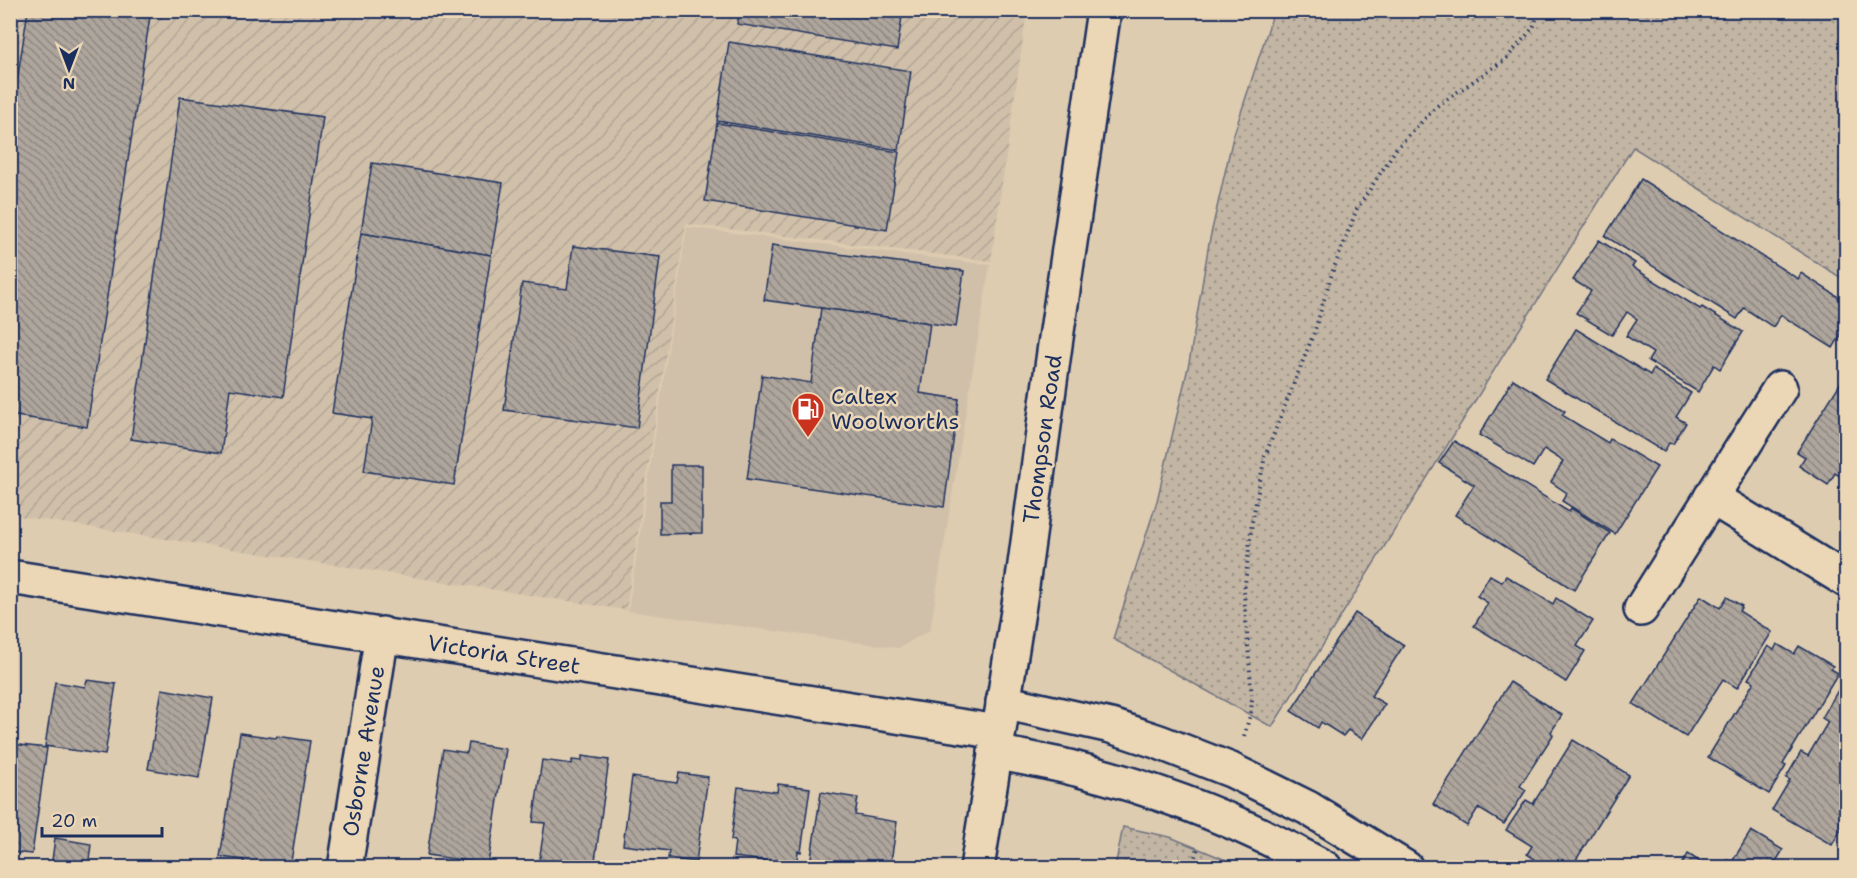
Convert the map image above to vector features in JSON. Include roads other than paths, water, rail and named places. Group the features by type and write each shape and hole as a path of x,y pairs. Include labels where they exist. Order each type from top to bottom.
{"street":[{"name":"Thompson Road","path":"977,867 1022,586 1104,10"},
{"path":"1641,609 1780,388"},
{"path":"1711,498 1846,580"},
{"name":"Victoria Street","path":"10,577 999,729"},
{"name":"Osborne Avenue","path":"345,867 382,634"},
{"path":"999,729 1111,726 1231,770 1308,808 1406,867"},
{"path":"999,729 1083,770 1184,801 1268,837 1325,867"}],"place":[{"name":"Caltex Woolworths","path":"808,438"}]}
